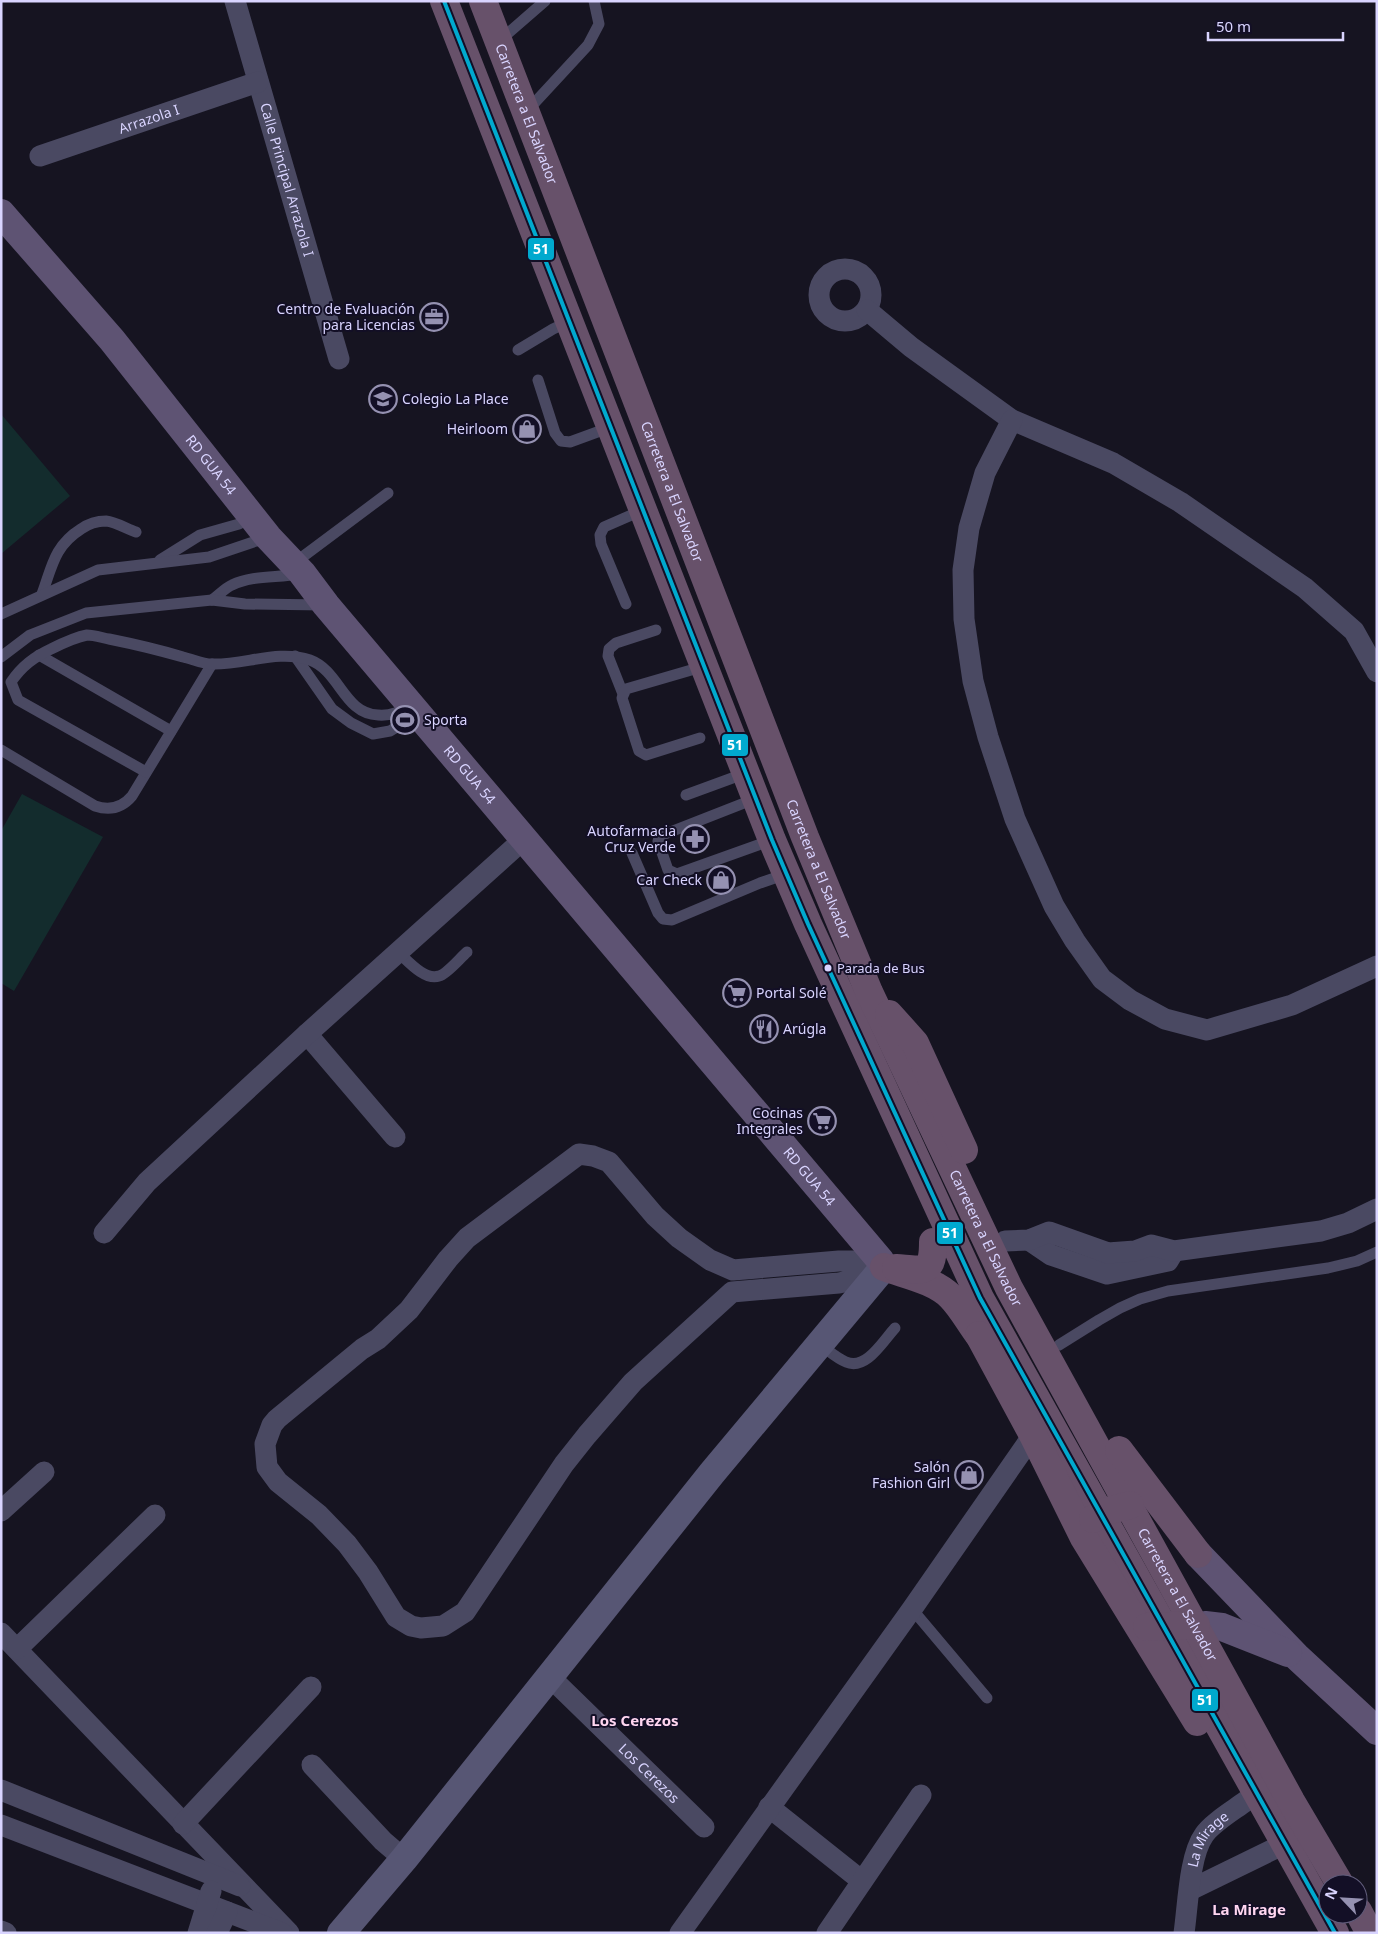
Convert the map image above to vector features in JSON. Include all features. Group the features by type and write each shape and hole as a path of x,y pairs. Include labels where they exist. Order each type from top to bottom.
{"highway":[{"name":"Carretera a El Salvador","path":"444,1 772,840 808,924 980,1298 1335,1933"},
{"name":"Carretera a El Salvador","path":"483,1 798,818 868,992 1009,1288 1334,1874"},
{"path":"808,924 817,968 869,1096 933,1242 978,1334 1033,1435 1088,1528 1142,1626 1246,1801 1329,1933"},
{"path":"868,992 915,1043 1017,1241 1059,1345 1119,1450 1198,1554"},
{"path":"884,1267 919,1270 928,1267 933,1260 933,1242"},
{"path":"884,1267 930,1284 944,1292 951,1297 978,1334"},
{"path":"1119,1450 1140,1509 1201,1625 1338,1874"},
{"path":"1088,1528 1103,1512 1140,1509 1198,1554"},
{"path":"1142,1626 1201,1625"}],"main road":[{"name":"RD GUA 54","path":"1,213 112,340 260,527 884,1267"},
{"path":"1198,1554 1296,1656 1377,1731"},
{"path":"1201,1625 1222,1627 1296,1656"}],"street":[{"name":"Calle Principal Arrazola I","path":"235,1 339,359"},
{"name":"Arrazola I","path":"40,156 258,82"},
{"path":"867,310 911,347 1012,420 1113,463 1180,502 1306,588 1354,631 1377,672"},
{"path":"1012,420 984,472 969,528 963,570 964,619 973,682 988,737 1015,819 1054,906 1075,941 1102,979 1130,1000 1165,1019 1207,1030 1292,1005 1377,966"},
{"path":"104,1233 148,1182 307,1034 524,839"},
{"path":"307,1034 395,1137"},
{"path":"579,1154 593,1156 609,1162 655,1216 678,1238 710,1260 733,1270 839,1261 858,1261 884,1267 858,1279 839,1283 732,1292 633,1382 598,1422 564,1464 465,1612 443,1626 421,1628 411,1626 396,1617 368,1572 347,1544 319,1515 278,1482 267,1467 266,1444 272,1425 277,1419 362,1349 378,1339 409,1310 448,1259 467,1238 579,1154"},
{"path":"1017,1241 1107,1274 1168,1261 1174,1251 1321,1232 1348,1223 1377,1209"},
{"path":"341,1933 404,1859 712,1473 884,1267"},
{"path":"732,1292 733,1270"},
{"path":"680,1933 912,1609 1033,1435"},
{"path":"1,1511 44,1472"},
{"path":"16,1649 155,1515"},
{"path":"1,1633 289,1933"},
{"name":"Los Cerezos","path":"550,1677 704,1827"},
{"path":"183,1824 311,1687"},
{"path":"312,1765 383,1842 404,1859"},
{"path":"1,1790 247,1889"},
{"path":"827,1933 921,1795"},
{"name":"La Mirage","path":"1184,1933 1197,1846 1205,1833 1246,1801"},
{"path":"769,1807 862,1881"},
{"path":"74,1853 85,1824"},
{"path":"1,1825 282,1933"},
{"name":"La Mirage","path":"1190,1890 1276,1848"},
{"path":"198,1933 216,1877"},
{"path":"217,1933 227,1912"},
{"path":"1,1931 6,1933"}],"lane":[{"path":"498,42 545,1"},
{"path":"526,112 588,45 599,24 594,1"},
{"path":"518,350 570,321"},
{"path":"538,380 555,433 561,441 570,442 611,427"},
{"path":"212,600 231,585 260,577 281,576 297,569 388,493"},
{"path":"626,604 601,544 600,535 604,527 643,510"},
{"path":"42,594 60,547 69,536 89,523 107,521 136,532"},
{"path":"156,563 200,536 239,524 260,527"},
{"path":"1,614 98,570 209,557 260,527"},
{"path":"1,657 30,635 86,613 212,600 234,603 326,605"},
{"path":"656,630 616,643 609,649 608,656 623,694 622,698 639,752 646,755 652,754 700,738"},
{"path":"146,772 18,700 11,682 21,668 38,655 58,645 87,635 137,645 212,664 296,656 311,661 325,669 349,700 358,709 366,713 384,716 402,710 414,709"},
{"path":"38,655 171,731"},
{"path":"296,656 332,709 351,723 373,734 390,731 414,709"},
{"path":"1,750 95,806 116,808 128,801 212,664"},
{"path":"623,694 626,689 704,666"},
{"path":"686,794 746,773"},
{"path":"756,798 660,836 658,841 668,870 677,874 772,840"},
{"path":"632,853 658,913 663,919 672,920 760,883 787,874"},
{"path":"399,953 424,974 434,977 441,976 466,952"},
{"path":"1059,1345 1106,1316 1140,1299 1168,1291 1328,1268 1357,1261 1377,1252"},
{"path":"819,1344 846,1363 856,1364 866,1360 895,1328"},
{"path":"912,1609 987,1698"}],"green space":[{"path":"1,414 70,496 1,554"},
{"path":"22,794 103,837 14,991 1,983 1,831"}],"transit line":[{"name":"51","path":"444,1 772,840 808,924 980,1298 1335,1933"}],"place":[{"name":"Centro de Evaluación para Licencias","path":"434,317"},
{"name":"Colegio La Place","path":"383,399"},
{"name":"Heirloom","path":"527,429"},
{"name":"Sporta","path":"405,720"},
{"name":"Autofarmacia Cruz Verde","path":"695,839"},
{"name":"Car Check","path":"721,880"},
{"name":"Parada de Bus","path":"828,968"},
{"name":"Portal Solé","path":"737,993"},
{"name":"Arúgla","path":"764,1029"},
{"name":"Cocinas Integrales","path":"822,1121"},
{"name":"Salón Fashion Girl","path":"969,1475"}],"district":[{"name":"Los Cerezos","path":"635,1721"},
{"name":"La Mirage","path":"1249,1910"}]}
